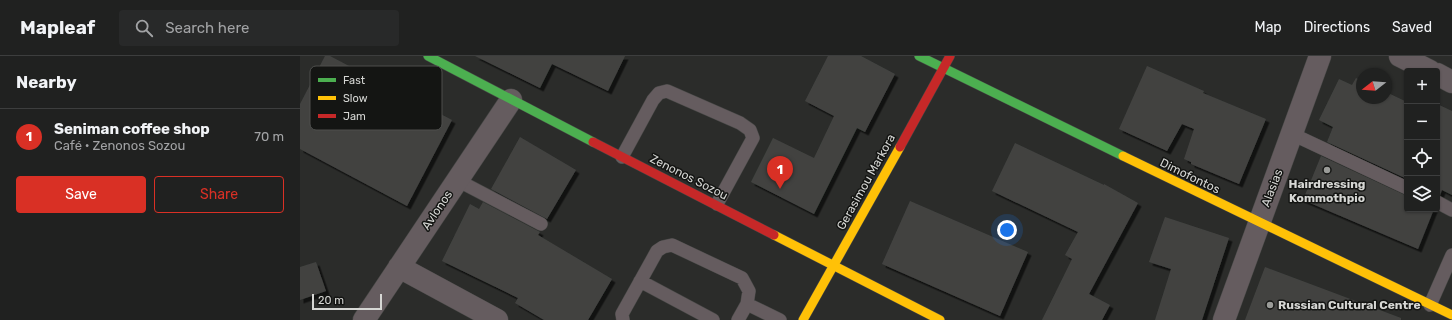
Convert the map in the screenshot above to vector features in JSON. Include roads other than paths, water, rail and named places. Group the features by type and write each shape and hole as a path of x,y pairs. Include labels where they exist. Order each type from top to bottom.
{"street":[{"name":"Zenonos Sozou","path":"428,56 940,320"},
{"name":"Dimofontos","path":"918,56 1258,223 1452,315"},
{"name":"Gerasimou Markora","path":"803,320 950,56"},
{"name":"Alasias","path":"1224,320 1320,56"},
{"path":"1400,56 1424,68"},
{"path":"1440,76 1452,82"},
{"name":"Avlonos","path":"364,320 511,100"},
{"path":"399,267 497,320"}],"lane":[{"path":"622,157 653,100 659,93 667,91 740,123 750,130 752,138 717,204"},
{"path":"1292,134 1404,187"},
{"path":"457,180 541,224"},
{"path":"1440,204 1452,210"},
{"path":"623,320 622,314 657,251 663,246 672,245 742,278 749,291 747,304 738,320"},
{"path":"1430,305 1452,255"},
{"path":"640,281 713,320"},
{"path":"747,304 780,320"}],"place":[{"name":"Hairdressing Kommothpio","path":"1327,170"},
{"name":"Seniman coffee shop","path":"780,189"},
{"name":"Russian Cultural Centre","path":"1270,305"}]}
